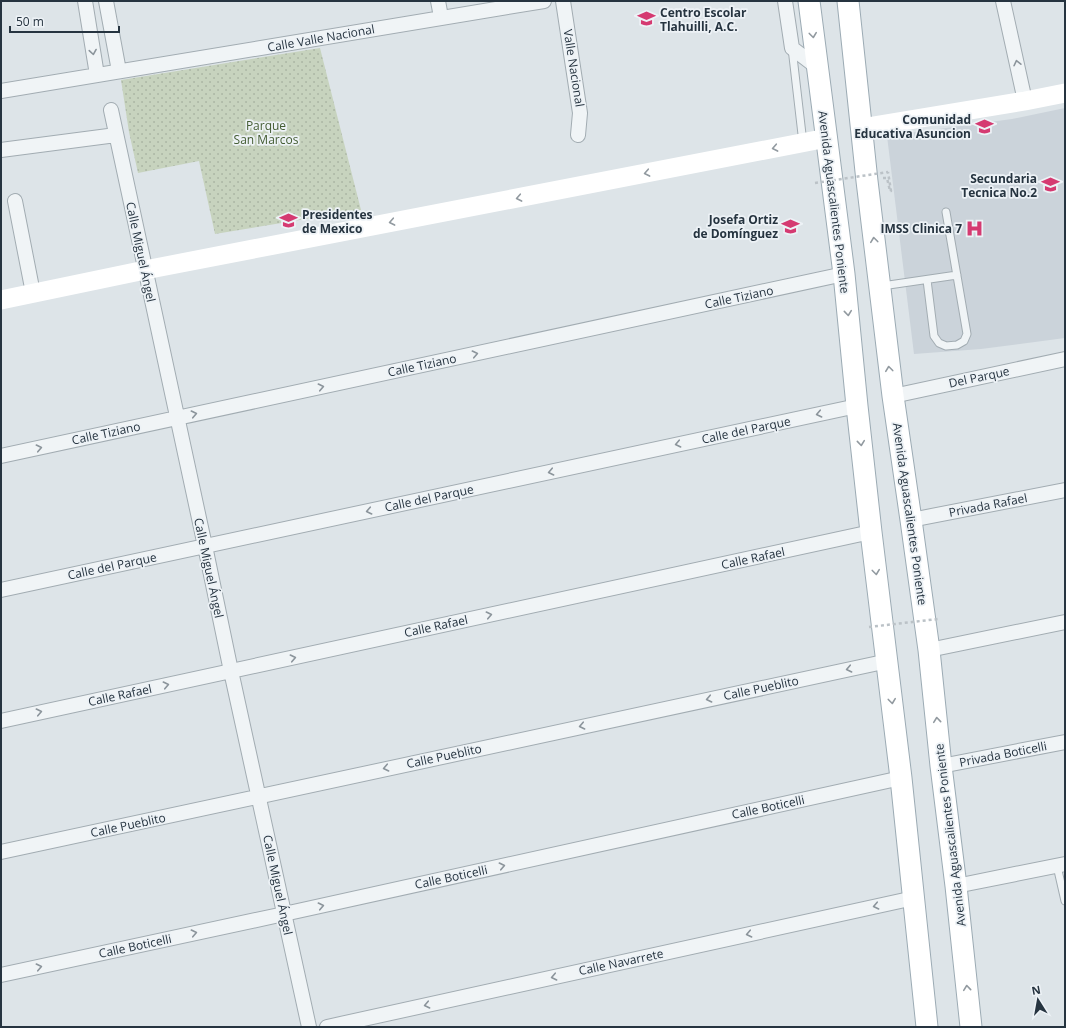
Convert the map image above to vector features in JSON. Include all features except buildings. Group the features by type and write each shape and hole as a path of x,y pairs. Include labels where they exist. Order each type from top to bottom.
{"main road":[{"name":"Avenida Aguascalientes Poniente","path":"809,1 844,274 857,406 871,532 888,661 927,1027"},
{"name":"Avenida Aguascalientes Poniente","path":"848,1 861,128 893,396 929,650 971,1027"}],"street":[{"path":"85,1 97,75"},
{"path":"106,1 119,71"},
{"path":"438,1 441,17"},
{"name":"Calle Valle Nacional","path":"1,91 544,1"},
{"name":"Valle Nacional","path":"563,1 580,113 578,135"},
{"path":"785,1 792,48 818,68"},
{"path":"1003,1 1025,101"},
{"path":"861,128 1065,93"},
{"name":"Calle Miguel Ángel","path":"110,110 309,1027"},
{"path":"1,150 116,135"},
{"path":"1,300 145,270 827,138"},
{"path":"15,201 34,293"},
{"name":"Calle Tiziano","path":"1,456 844,274"},
{"name":"Del Parque","path":"893,396 1065,359"},
{"name":"Calle del Parque","path":"1,590 857,406"},
{"name":"Privada Rafael","path":"911,520 1065,490"},
{"name":"Calle Rafael","path":"1,721 871,532"},
{"path":"929,650 1065,622"},
{"name":"Calle Pueblito","path":"1,852 888,661"},
{"name":"Privada Boticelli","path":"941,766 1065,742"},
{"name":"Calle Boticelli","path":"1,975 901,778"},
{"path":"956,886 1061,865"},
{"name":"Calle Navarrete","path":"327,1027 914,898"}],"lane":[{"path":"792,48 803,143"},
{"path":"927,280 934,336 939,343 946,346 957,345 964,341 967,334 946,212"},
{"path":"880,287 957,275"},
{"path":"1061,865 1065,901"}],"path":[{"path":"815,183 888,172 891,191 887,178"},
{"path":"869,627 938,619"}],"shaded area":[{"name":"IMSS Clinica 7","path":"1065,108 1065,338 981,349 914,354 887,136 1012,119"}],"green space":[{"name":"Parque San Marcos","path":"320,48 361,210 215,234 199,161 138,173 129,132 121,80"}],"place":[{"name":"Centro Escolar Tlahuilli, A.C.","path":"647,19"},
{"name":"Comunidad Educativa Asuncion","path":"984,126"},
{"name":"Secundaria Tecnica No.2","path":"1050,185"},
{"name":"Presidentes de Mexico","path":"289,221"},
{"name":"Josefa Ortiz de Domínguez","path":"791,226"},
{"name":"IMSS Clinica 7","path":"975,228"}]}
